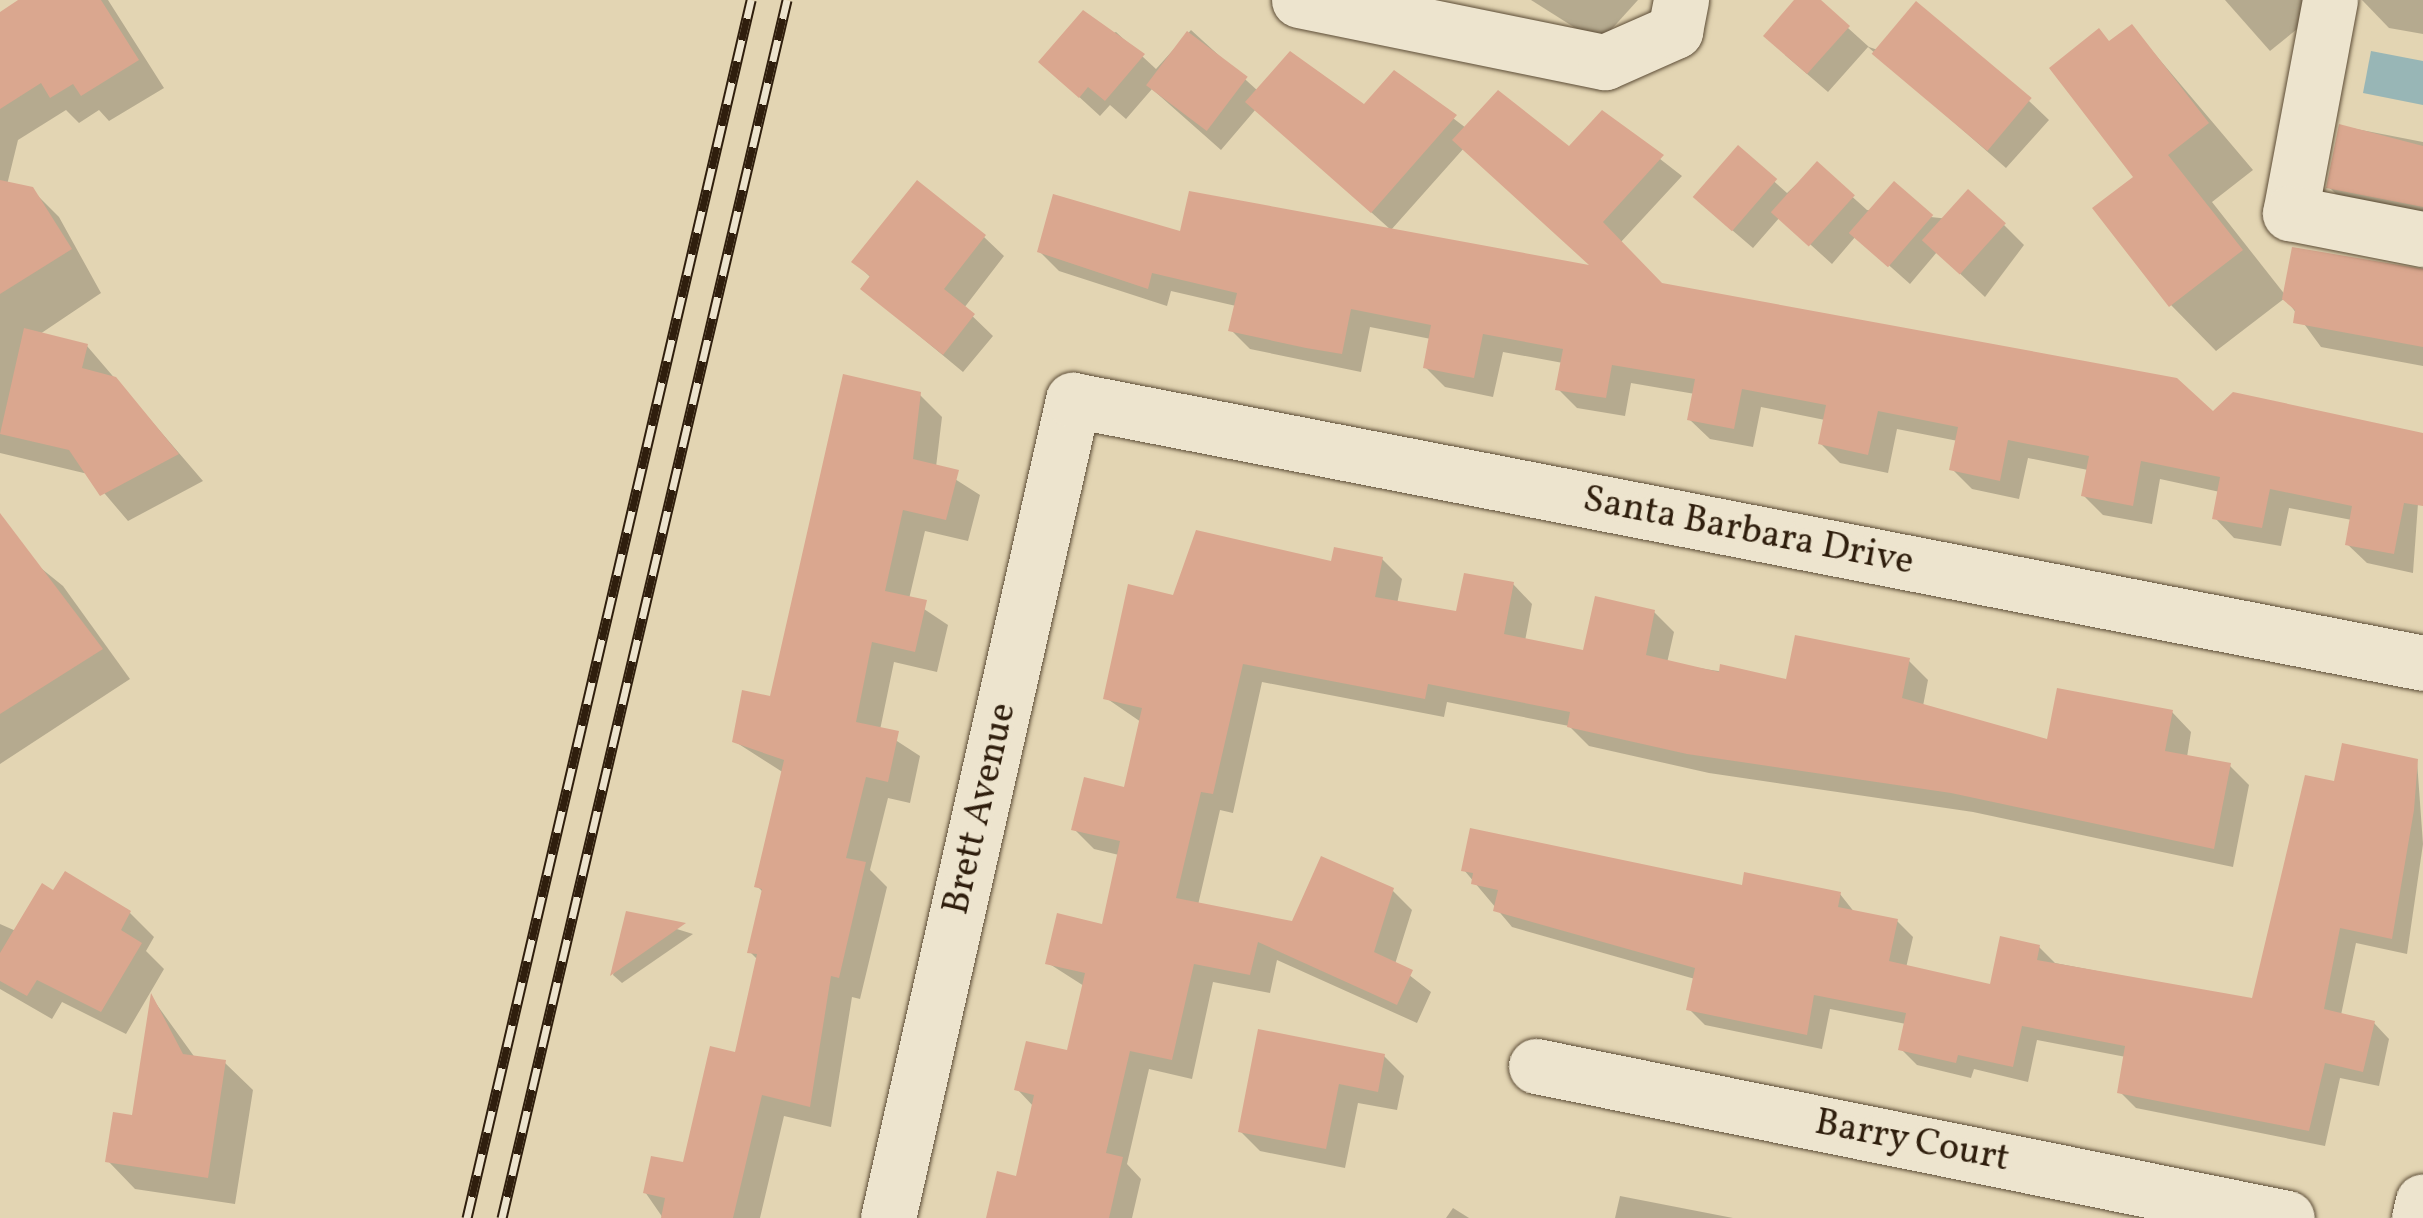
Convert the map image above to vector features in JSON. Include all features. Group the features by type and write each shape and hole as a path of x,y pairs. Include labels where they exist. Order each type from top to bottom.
{"street":[{"path":"1300,0 1605,62 1674,32 1681,0"},
{"path":"2330,0 2290,213 2423,239"},
{"name":"Santa Barbara Drive","path":"1073,400 2423,663"},
{"name":"Brett Avenue","path":"888,1218 1073,400"},
{"name":"Barry Court","path":"1536,1066 2288,1218"},
{"path":"2419,1218 2423,1201"}],"water":[{"path":"2371,51 2423,61 2423,105 2363,93"}],"building":[{"path":"18,0 101,0 139,60 81,96 73,84 50,98 41,83 0,109 0,12"},
{"path":"1794,0 1821,0 1850,26 1807,74 1763,36"},
{"path":"1916,1 2032,98 1987,151 1872,54"},
{"path":"1083,10 1145,54 1105,101 1088,87 1079,98 1038,62"},
{"path":"2132,24 2209,123 2168,155 2243,250 2169,307 2092,208 2133,177 2049,68 2099,28 2109,41"},
{"path":"1187,31 1248,77 1207,131 1146,85"},
{"path":"1290,51 1364,104 1394,70 1457,115 1371,213 1245,102"},
{"path":"1498,90 1569,146 1602,110 1664,155 1603,222 1662,283 2177,378 2213,411 2233,392 2423,433 2423,506 2404,503 2394,554 2345,545 2352,506 2270,489 2262,528 2212,519 2220,477 2141,461 2133,506 2081,496 2089,456 2008,440 2000,481 1949,470 1958,427 1878,411 1868,455 1818,444 1826,405 1742,389 1734,429 1687,420 1695,379 1612,365 1606,398 1555,390 1563,349 1483,334 1474,378 1423,368 1431,325 1351,309 1342,354 1306,348 1228,331 1237,293 1152,273 1148,289 1037,252 1053,194 1180,231 1189,191 1589,265 1452,140"},
{"path":"2339,124 2423,146 2423,207 2326,188"},
{"path":"1738,145 1777,179 1732,231 1693,197"},
{"path":"1817,161 1855,195 1809,246 1771,212"},
{"path":"0,180 33,187 72,249 0,294"},
{"path":"917,180 986,235 944,289 975,314 943,355 860,289 870,276 851,262"},
{"path":"1894,181 1933,215 1888,267 1849,233"},
{"path":"1968,189 2006,223 1960,274 1922,240"},
{"path":"2292,247 2423,269 2423,347 2293,323 2295,310 2282,299"},
{"path":"24,328 88,344 82,368 116,377 179,454 100,496 69,450 0,434"},
{"path":"843,374 921,392 913,459 959,470 946,520 903,510 885,591 927,600 915,652 872,642 856,722 899,731 888,782 866,777 846,858 866,862 839,978 831,976 810,1107 762,1095 733,1218 661,1218 665,1198 643,1193 651,1156 683,1162 710,1046 735,1052 757,954 747,953 762,889 754,887 784,760 732,742 742,690 770,696"},
{"path":"0,513 103,649 0,714"},
{"path":"1196,530 1331,561 1334,547 1383,557 1375,597 1456,611 1464,573 1514,582 1504,634 1583,650 1595,596 1655,610 1646,655 1719,672 1720,664 1786,679 1795,635 1910,658 1902,698 2047,739 2057,688 2173,710 2165,751 2231,763 2214,849 1951,793 1687,754 1567,727 1570,712 1428,684 1425,699 1243,664 1213,794 1201,792 1176,898 1292,921 1321,856 1394,888 1374,952 1413,970 1397,1005 1258,942 1250,975 1194,964 1172,1060 1130,1051 1106,1153 1123,1157 1109,1218 986,1218 997,1171 1016,1176 1034,1095 1014,1090 1026,1041 1067,1050 1085,973 1045,964 1057,913 1102,924 1120,841 1071,830 1084,777 1124,787 1142,708 1103,699 1128,584 1173,595"},
{"path":"2342,743 2418,759 2414,810 2392,939 2340,928 2324,1009 2375,1021 2363,1072 2325,1063 2309,1131 2117,1093 2125,1046 2022,1026 2013,1067 1958,1055 1956,1063 1898,1050 1906,1013 1814,995 1807,1035 1686,1010 1695,968 1493,911 1498,890 1471,884 1473,873 1461,871 1470,828 1742,885 1744,872 1841,892 1838,907 1898,919 1889,961 1990,984 2000,936 2040,945 2037,960 2252,998 2305,775 2334,781"},
{"path":"65,871 131,911 121,930 142,943 101,1012 37,980 27,996 0,981 0,953 42,883 53,890"},
{"path":"626,911 686,923 610,976"},
{"path":"151,993 183,1054 226,1060 208,1178 105,1162 113,1112 132,1115"},
{"path":"1258,1029 1385,1054 1378,1092 1339,1084 1326,1149 1238,1132"}],"railway":[{"path":"467,1218 751,0"},
{"path":"502,1218 787,0"}]}
